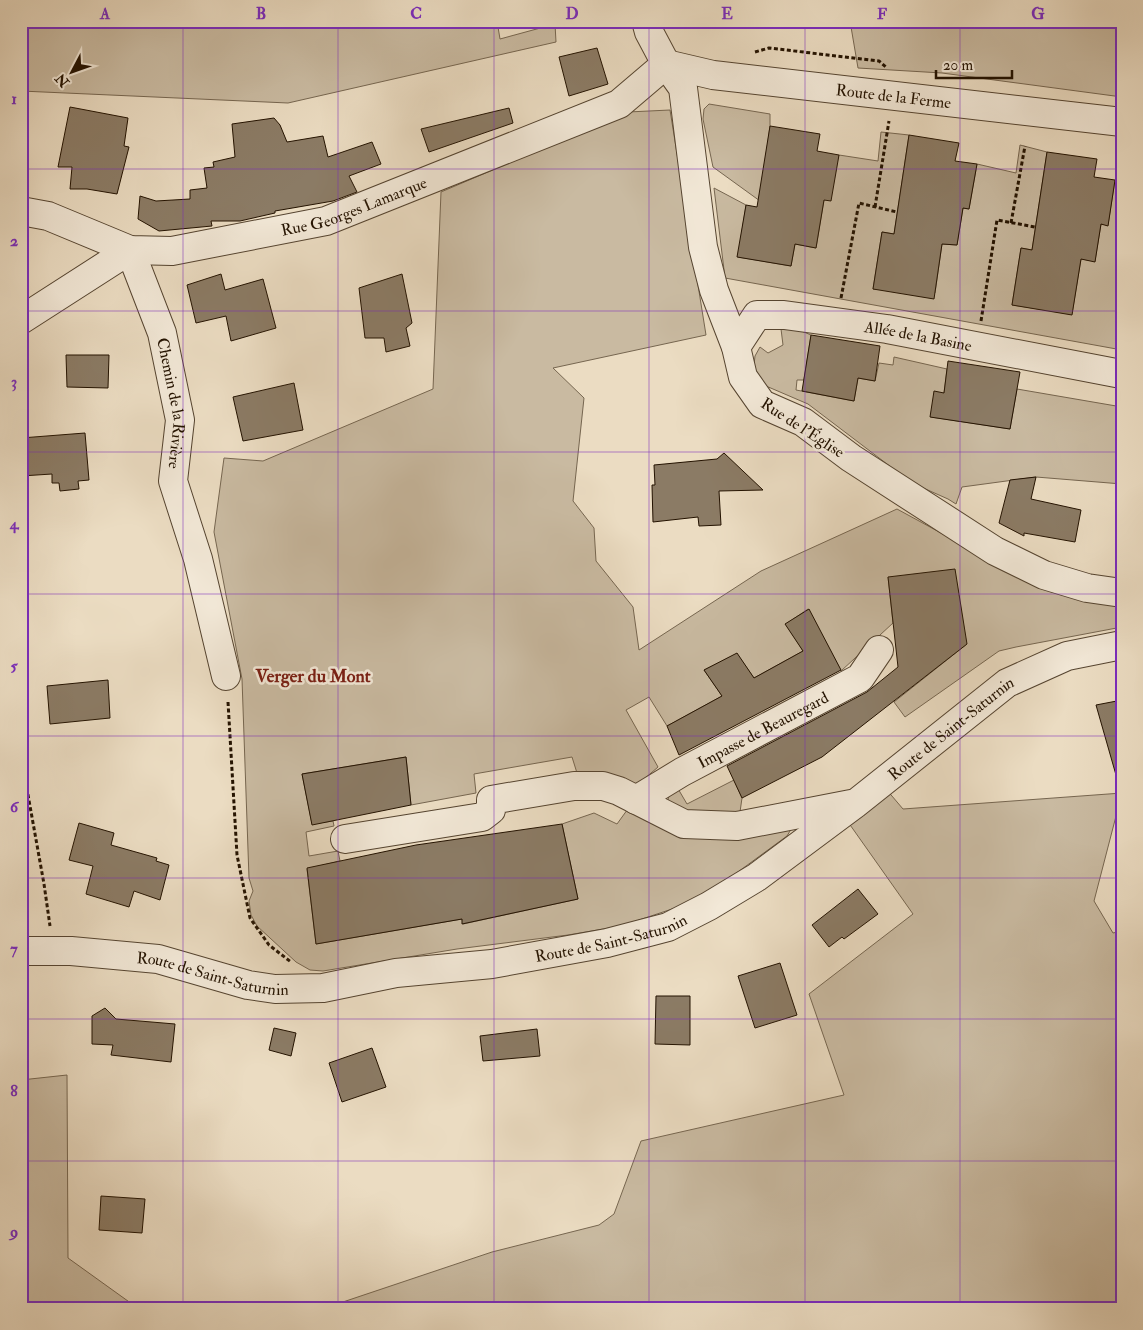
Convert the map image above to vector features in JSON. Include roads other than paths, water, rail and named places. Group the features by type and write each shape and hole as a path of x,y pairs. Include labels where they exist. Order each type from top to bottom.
{"street":[{"name":"Rue de l'Église","path":"646,21 649,32 666,64 683,88 703,247 714,290 736,347 743,378 762,404 803,422 851,458 995,551 1044,575 1087,588 1122,593"},
{"name":"Route de la Ferme","path":"666,64 714,76 1122,122"},
{"name":"Rue Georges Lamarque","path":"21,211 48,216 130,250 172,251 326,221 619,104 666,64"},
{"path":"21,320 130,250"},
{"name":"Chemin de la Rivière","path":"130,250 162,332 180,420 173,481 198,559 226,676"},
{"name":"Allée de la Basine","path":"736,347 758,315 784,315 887,328 1116,373"},
{"name":"Route de Saint-Saturnin","path":"21,951 53,951 158,958 248,985 275,989 322,988 396,973 492,964 607,943 668,927 709,906 757,877 854,804 1007,683 1067,656 1122,644"},
{"name":"Impasse de Beauregard","path":"636,800 682,772 860,678 879,650"},
{"path":"345,839 482,817 491,810 491,800 574,786 603,786 619,791 684,824 737,826 854,804"}],"district":[{"name":"Verger du Mont","path":"313,676"}]}
